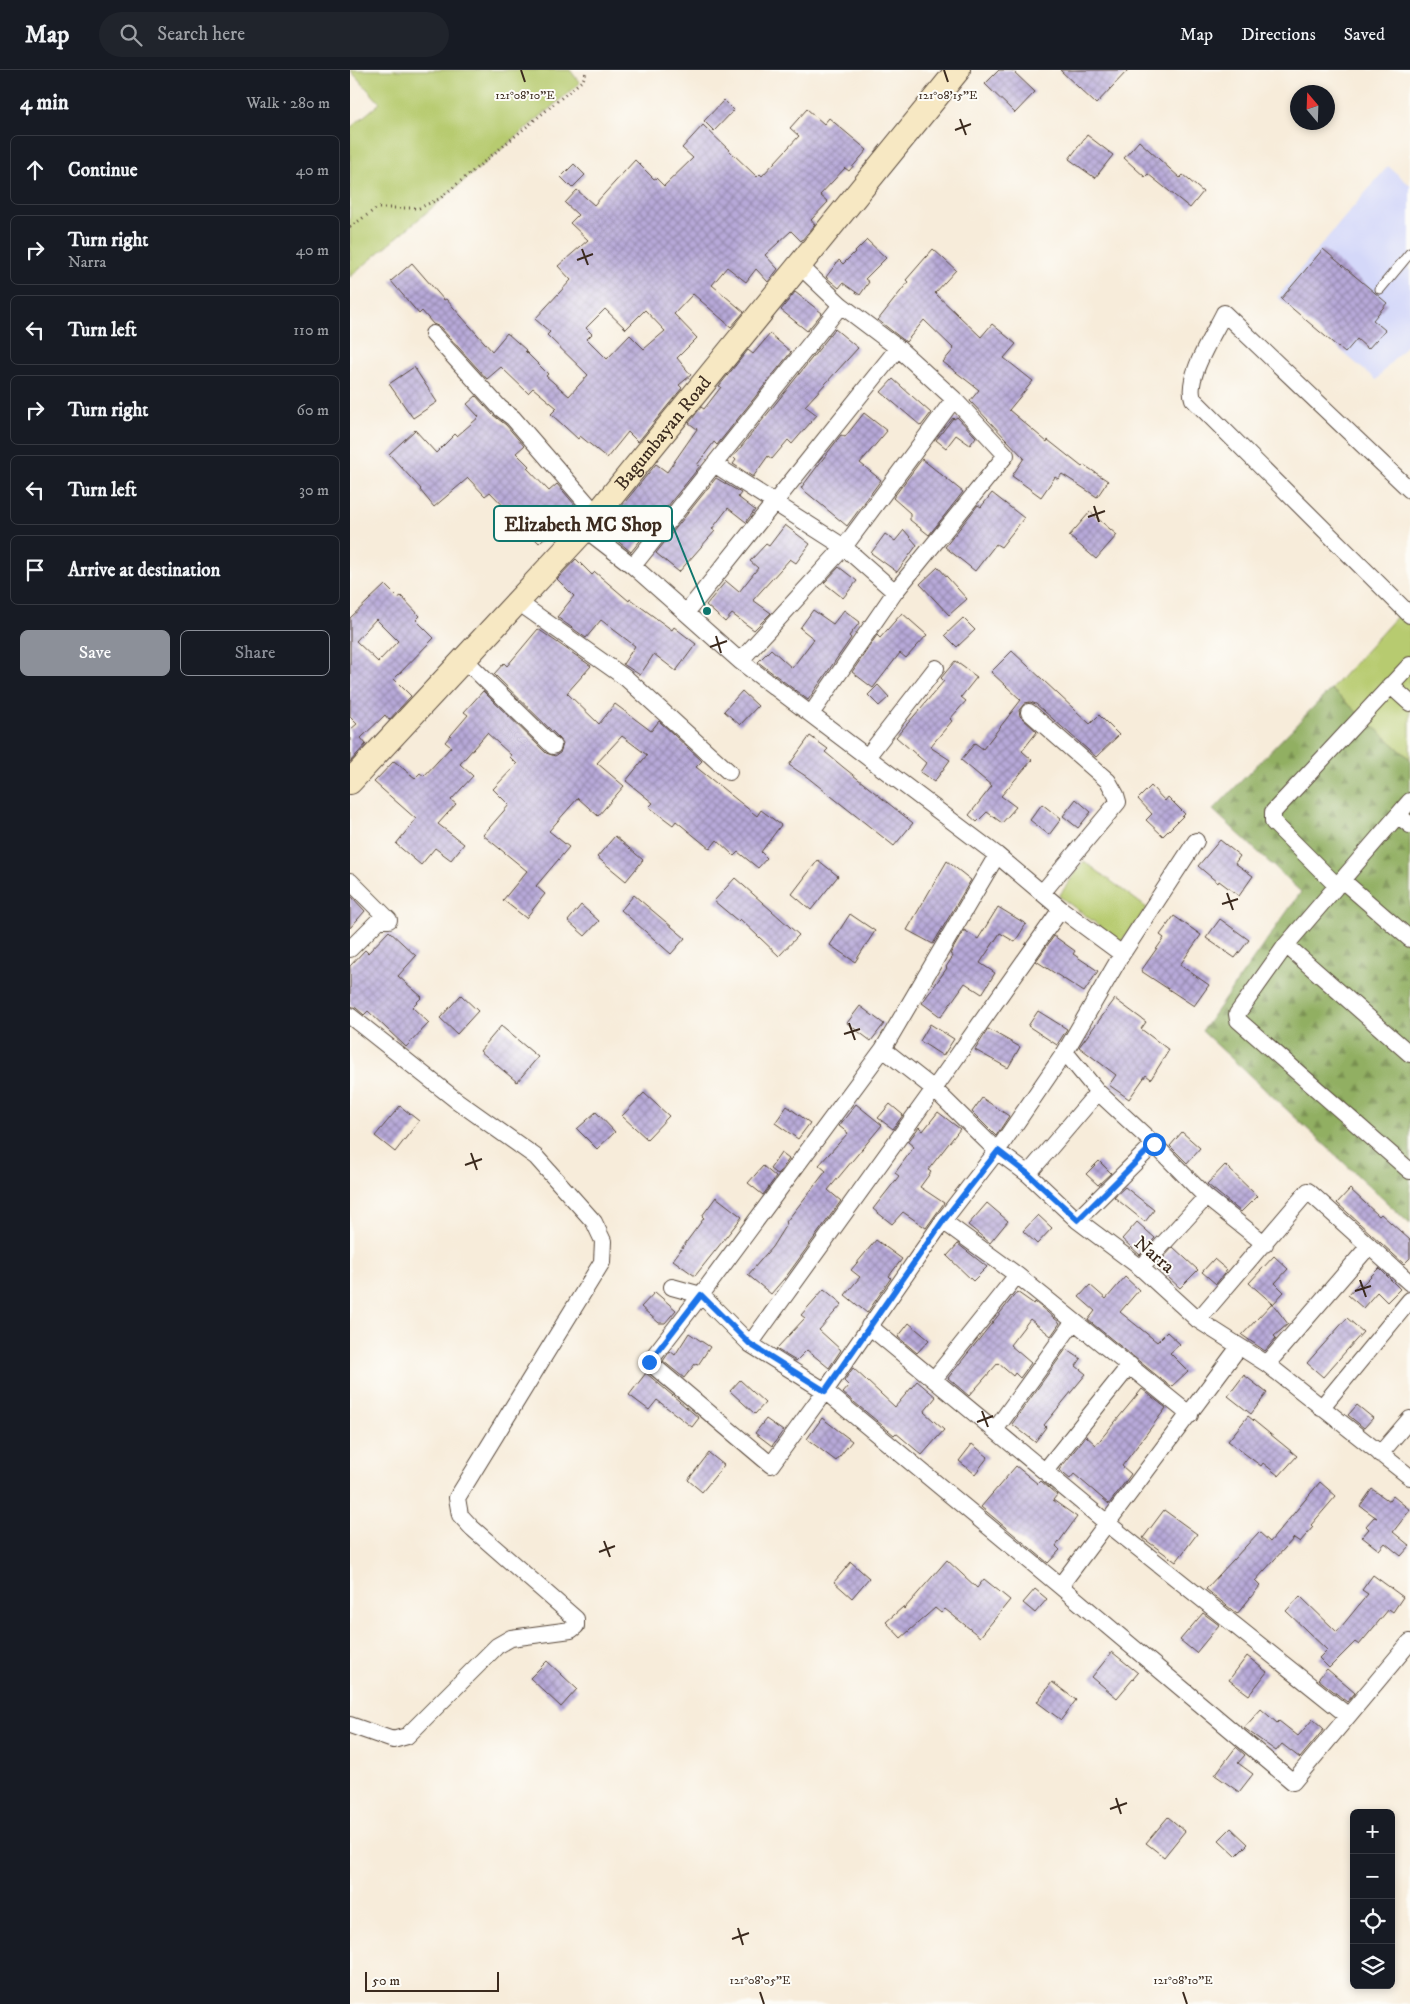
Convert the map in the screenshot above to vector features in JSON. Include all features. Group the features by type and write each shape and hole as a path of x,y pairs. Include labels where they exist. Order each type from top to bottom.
{"street":[{"name":"Bagumbayan Road","path":"350,782 591,522 958,70"},
{"path":"799,266 841,304 898,348 954,400 1006,455 895,592 811,714"},
{"path":"633,566 841,304"},
{"path":"1410,490 1224,313 1192,378 1190,392 1193,399 1410,615"},
{"path":"433,334 500,408 513,418 591,522 633,566 740,661 997,855 1042,893 1122,954"},
{"path":"686,613 898,348"},
{"path":"740,661 844,547 954,400"},
{"path":"714,464 844,547 895,592"},
{"path":"518,602 627,679 729,772"},
{"path":"464,659 553,746"},
{"path":"1410,665 1273,812 1273,822 1339,883 1410,939"},
{"path":"867,757 936,668"},
{"path":"1390,685 1410,703"},
{"path":"1029,712 1108,782 1116,794 1118,802 1042,893"},
{"path":"1410,801 1404,820 1339,883 1286,945 1237,1014 1238,1020 1410,1171"},
{"path":"997,855 883,1049 701,1295 649,1362 771,1465 825,1391 943,1221 998,1151 1065,1052 1122,954 1196,841"},
{"path":"350,881 389,920 379,920 350,949"},
{"path":"750,1344 934,1089 1061,908"},
{"path":"1286,945 1410,1054"},
{"path":"350,1016 456,1100 536,1157 594,1222 603,1241 602,1262 457,1498 460,1515 472,1528 576,1619 576,1626 571,1630 512,1638 497,1646 407,1736 393,1740 350,1725"},
{"name":"Narra","path":"883,1049 934,1089 998,1151 1028,1174 1078,1220 1141,1268 1198,1320 1267,1364 1410,1477"},
{"path":"1065,1052 1098,1092 1154,1144 1206,1197 1265,1244"},
{"path":"1028,1174 1098,1092"},
{"path":"1078,1220 1154,1144"},
{"path":"1198,1320 1265,1244 1308,1191 1410,1283"},
{"path":"1141,1268 1206,1197"},
{"path":"943,1221 1016,1275 1190,1415"},
{"path":"1267,1364 1369,1246"},
{"path":"934,1379 1016,1275"},
{"path":"672,1287 701,1295 750,1344 825,1391 1293,1782 1347,1715 1410,1642"},
{"path":"1321,1408 1410,1300"},
{"path":"995,1430 1074,1321"},
{"path":"869,1326 1107,1523 1347,1715"},
{"path":"1060,1586 1190,1415 1239,1347"},
{"path":"1045,1471 1130,1365"},
{"path":"1380,1454 1410,1419"}],"lane":[{"path":"1380,288 1410,253"}],"path":[{"path":"350,227 377,208 419,208 439,199 583,80 587,70"}],"shaded area":[{"path":"1388,166 1410,185 1410,341 1376,380 1277,297"}],"green space":[{"path":"350,70 570,70 580,83 350,277 350,128 380,103"},
{"path":"1410,602 1410,759 1331,689"},
{"path":"1331,689 1410,759 1410,1224 1202,1031 1301,892 1213,810"},
{"path":"1084,861 1147,908 1121,942 1059,896"}],"building":[{"path":"999,70 1012,70 1035,92 1015,113 985,84"},
{"path":"1060,70 1128,70 1096,104"},
{"path":"724,100 734,110 714,131 704,121"},
{"path":"807,109 824,124 829,118 867,150 849,171 845,168 820,195 828,202 811,220 815,225 801,241 791,231 765,255 778,269 768,282 756,269 746,282 727,267 712,285 744,312 731,327 693,294 674,314 697,338 677,358 691,375 679,385 682,388 638,442 628,432 607,458 580,436 578,439 551,414 557,408 533,388 528,393 501,367 487,379 440,327 433,324 422,311 419,314 391,281 412,263 492,351 507,333 548,374 546,376 569,396 588,375 547,335 550,332 535,319 571,280 558,266 588,240 570,223 578,215 565,203 577,190 594,205 635,160 664,186 693,158 682,148 703,125 757,177 760,174 762,176 799,136 790,128","holes":["605,309 626,329 645,310 665,331 644,349 630,335 607,359 587,339 592,334 586,328"]},
{"path":"1087,135 1113,155 1095,178 1069,159"},
{"path":"1139,141 1180,178 1183,175 1203,192 1190,208 1148,174 1145,177 1124,158"},
{"path":"574,164 585,175 572,188 561,177"},
{"path":"867,240 886,258 865,279 869,282 860,295 843,283 839,288 826,277 839,260 843,264"},
{"path":"933,249 956,270 935,293 981,337 992,324 1016,344 1004,358 1033,381 1009,410 1047,442 1048,440 1082,467 1084,465 1108,481 1097,497 1062,474 1058,479 1055,477 1041,497 1012,476 1024,458 970,401 979,390 943,362 954,349 924,320 906,342 878,320 908,282 906,280"},
{"path":"1323,249 1387,303 1373,320 1385,330 1368,349 1357,339 1345,353 1281,299"},
{"path":"795,292 822,313 807,331 781,310"},
{"path":"835,329 858,348 805,406 817,415 792,444 788,440 772,459 768,456 753,477 733,464 736,460 733,457"},
{"path":"770,334 791,352 717,445 714,442 697,465 700,466 631,552 603,529 656,464 667,472 697,429 689,423 701,407 704,409 721,387 719,386 748,350 753,354"},
{"path":"414,367 437,402 413,418 389,384"},
{"path":"893,379 931,413 921,426 881,392"},
{"path":"476,396 493,415 506,425 524,446 516,453 529,466 527,468 549,491 557,484 581,512 571,524 566,517 539,543 490,492 485,496 468,478 434,507 421,489 389,454 415,430 436,453 455,434 457,436 479,417 467,404"},
{"path":"864,413 887,431 860,463 881,480 847,526 801,488 841,435 845,437"},
{"path":"957,417 976,437 970,445 956,435 946,448 936,440 953,418"},
{"path":"922,459 963,492 929,535 910,520 910,513 893,498"},
{"path":"716,478 741,493 738,497 755,510 746,522 728,508 712,529 715,531 679,572 656,553"},
{"path":"992,493 1024,518 1001,547 996,544 975,571 945,547 978,505 981,507"},
{"path":"1090,512 1117,535 1096,559 1069,536"},
{"path":"785,525 810,544 796,563 790,559 753,600 771,613 754,630 732,614 725,622 706,605 726,581 739,592 758,568 750,561 766,544 769,546"},
{"path":"904,530 917,545 897,572 871,553 885,534 895,541"},
{"path":"576,559 592,575 595,572 629,601 630,599 672,630 674,627 696,644 676,671 654,654 640,675 623,664 635,646 601,620 586,638 557,617 574,596 557,579"},
{"path":"839,567 857,581 843,598 824,583"},
{"path":"938,567 967,599 949,615 920,584"},
{"path":"385,585 398,598 401,596 420,616 416,620 434,638 394,679 411,696 389,720 385,715 361,738 366,744 350,762 350,727 351,729 357,724 350,717 350,618","holes":["376,619 398,641 378,662 356,641"]},
{"path":"813,610 833,624 844,610 860,622 808,700 758,662 771,649 792,668 814,639 800,628"},
{"path":"902,613 927,635 906,658 900,653 873,688 852,672 877,635 880,638"},
{"path":"963,618 975,630 957,647 945,635"},
{"path":"538,629 591,666 567,693 599,724 615,704 651,731 659,721 702,761 696,767 757,816 761,810 781,825 761,852 767,858 758,868 738,852 734,856 717,840 710,849 676,821 673,825 649,807 653,803 626,781 647,755 622,736 597,763 624,786 598,816 578,798 549,831 569,847 536,886 545,894 526,918 503,900 527,871 483,835 509,805 493,789 517,764 510,757 511,755 487,733 460,764 473,776 451,800 456,804 438,824 464,844 451,860 435,848 421,865 396,844 416,819 374,782 394,761 415,778 420,773 424,776 451,747 445,742 468,715 464,712 483,691 546,753 555,756 560,753 563,744 560,739 494,674 504,663 507,666"},
{"path":"1012,651 1090,724 1099,715 1119,735 1096,757 1036,704 1025,703 1019,710 1020,716 1037,732 1022,751 1032,760 1001,796 1016,807 1002,823 987,812 977,822 969,815 992,786 961,760 975,743 983,749 1021,700 991,672"},
{"path":"955,661 977,677 961,697 966,701 950,719 952,721 930,747 950,760 934,782 920,772 926,763 896,737 944,681 941,678"},
{"path":"878,685 889,697 879,706 868,695"},
{"path":"742,691 758,706 740,725 724,711"},
{"path":"810,736 828,749 825,752 913,823 894,846 789,765"},
{"path":"1151,786 1165,801 1168,797 1185,814 1163,836 1146,820 1152,814 1138,799"},
{"path":"1076,799 1091,812 1078,828 1063,816"},
{"path":"1042,804 1061,819 1049,835 1030,820"},
{"path":"615,836 643,860 626,881 597,857"},
{"path":"1220,840 1240,856 1235,863 1253,876 1239,896 1219,881 1218,883 1198,866"},
{"path":"818,860 838,876 811,910 792,894"},
{"path":"947,861 971,880 933,944 907,930"},
{"path":"735,878 799,935 779,956 740,919 738,921 714,901"},
{"path":"350,895 365,911 350,928"},
{"path":"634,895 685,938 671,954 621,910"},
{"path":"581,905 599,921 585,936 568,921"},
{"path":"998,907 1026,924 1015,942 1000,933 980,963 995,973 982,994 965,983 941,1017 922,1003 947,968 953,956 950,954 964,930 978,939"},
{"path":"850,914 875,931 855,962 830,945"},
{"path":"1174,916 1201,935 1180,965 1209,985 1194,1006 1141,971 1164,938 1160,935"},
{"path":"1220,919 1249,940 1235,958 1206,938"},
{"path":"389,931 416,956 398,976 422,997 412,1007 429,1023 406,1047 368,1011 364,1015 356,1008 350,1006 350,966 365,950 368,953"},
{"path":"1054,936 1075,951 1073,954 1098,971 1084,992 1036,961"},
{"path":"461,995 478,1011 457,1034 440,1018"},
{"path":"1115,999 1146,1022 1141,1029 1169,1050 1151,1079 1146,1075 1129,1099 1109,1085 1116,1075 1079,1047"},
{"path":"860,1006 884,1024 871,1041 847,1023"},
{"path":"1038,1011 1067,1029 1057,1045 1028,1026"},
{"path":"930,1024 954,1039 943,1056 920,1041"},
{"path":"501,1026 538,1057 517,1082 480,1051"},
{"path":"988,1029 1020,1047 1008,1068 975,1050"},
{"path":"644,1093 669,1116 647,1139 622,1116"},
{"path":"982,1098 1009,1116 996,1136 972,1112"},
{"path":"856,1104 882,1125 828,1190 841,1201 788,1274 771,1294 748,1275 772,1247 786,1222 826,1171 819,1165 848,1133 839,1126"},
{"path":"890,1104 903,1115 893,1129 878,1118"},
{"path":"400,1106 419,1121 395,1152 375,1136"},
{"path":"787,1106 810,1123 798,1139 775,1123"},
{"path":"596,1112 615,1132 597,1149 577,1129"},
{"path":"938,1112 960,1129 928,1170 931,1172 920,1187 944,1203 926,1228 903,1212 892,1224 873,1209 899,1176 895,1173 914,1147 908,1142 919,1127 923,1131"},
{"path":"1182,1132 1200,1148 1187,1163 1170,1146"},
{"path":"781,1153 789,1159 778,1175 770,1169"},
{"path":"1099,1161 1111,1173 1098,1185 1086,1174"},
{"path":"1225,1165 1257,1196 1241,1212 1207,1184"},
{"path":"763,1166 776,1177 763,1195 748,1183"},
{"path":"1125,1187 1154,1210 1145,1222 1114,1197"},
{"path":"1350,1189 1379,1216 1381,1214 1410,1240 1410,1258 1404,1264 1337,1203"},
{"path":"716,1197 742,1217 695,1276 673,1260 704,1218 702,1216"},
{"path":"987,1203 1008,1221 990,1243 968,1225"},
{"path":"1038,1215 1052,1228 1037,1244 1023,1231"},
{"path":"1137,1222 1155,1238 1140,1255 1122,1239"},
{"path":"876,1240 902,1259 889,1276 891,1278 867,1313 845,1295 860,1277 851,1270"},
{"path":"958,1244 987,1267 973,1281 947,1256"},
{"path":"1173,1247 1198,1270 1180,1288 1156,1266"},
{"path":"1274,1256 1288,1269 1275,1283 1284,1292 1273,1304 1249,1283"},
{"path":"1214,1259 1227,1270 1216,1284 1202,1272"},
{"path":"1379,1268 1400,1289 1387,1302 1377,1292 1363,1308 1348,1295 1359,1283 1362,1285"},
{"path":"1125,1277 1139,1290 1120,1312 1157,1342 1167,1332 1180,1344 1170,1353 1188,1371 1171,1387 1088,1320 1095,1311 1079,1297 1090,1285 1106,1299"},
{"path":"824,1289 842,1304 819,1330 841,1350 829,1368 807,1350 796,1361 776,1349 805,1318 801,1315"},
{"path":"655,1292 676,1310 665,1323 659,1323 641,1307"},
{"path":"1017,1292 1034,1304 1035,1302 1060,1323 1051,1336 1030,1319 1010,1345 1031,1363 1020,1378 1015,1373 1013,1376 998,1363 969,1396 948,1378"},
{"path":"1272,1303 1288,1324 1274,1336 1276,1338 1265,1351 1242,1335"},
{"path":"1347,1318 1363,1332 1323,1377 1307,1363"},
{"path":"909,1323 929,1340 917,1353 898,1337"},
{"path":"689,1333 710,1347 698,1365 695,1364 684,1378 663,1361 670,1351 675,1355"},
{"path":"1066,1349 1081,1359 1076,1366 1086,1374 1044,1425 1046,1427 1035,1442 1012,1424"},
{"path":"853,1368 895,1407 917,1381 936,1397 924,1412 944,1430 922,1455 896,1433 894,1435 843,1393 849,1386 844,1381"},
{"path":"646,1373 699,1418 692,1427 657,1400 649,1410 629,1395"},
{"path":"1244,1375 1267,1393 1251,1414 1228,1396"},
{"path":"740,1380 765,1403 755,1414 730,1391"},
{"path":"1142,1389 1166,1408 1122,1466 1131,1474 1109,1504 1074,1474 1070,1479 1059,1470 1086,1436 1096,1445"},
{"path":"1357,1405 1373,1418 1364,1428 1348,1415"},
{"path":"1248,1416 1297,1456 1279,1476 1263,1463 1261,1466 1228,1441"},
{"path":"822,1418 852,1441 836,1461 807,1439"},
{"path":"766,1419 783,1431 772,1446 755,1433"},
{"path":"972,1444 988,1457 975,1474 959,1461"},
{"path":"709,1453 724,1465 702,1492 688,1480"},
{"path":"1016,1466 1038,1484 1041,1481 1057,1495 1053,1500 1077,1517 1056,1546 1060,1550 1048,1563 981,1507"},
{"path":"1320,1482 1336,1496 1311,1525 1313,1527 1300,1542 1294,1538 1255,1581 1260,1586 1237,1614 1206,1589 1259,1532 1270,1542"},
{"path":"1372,1489 1389,1501 1393,1496 1410,1510 1393,1532 1410,1546 1401,1556 1385,1543 1379,1550 1362,1537 1369,1529 1366,1526 1374,1517 1377,1518 1360,1506"},
{"path":"1164,1510 1197,1534 1176,1562 1143,1538"},
{"path":"947,1560 977,1588 984,1579 1010,1600 980,1637 945,1609 941,1613 935,1608 901,1638 886,1622 903,1607 904,1609"},
{"path":"851,1562 869,1578 852,1598 834,1582"},
{"path":"1373,1575 1403,1597 1393,1612 1389,1609 1359,1645 1355,1642 1329,1668 1319,1658 1327,1650 1286,1611 1300,1596 1337,1632 1368,1594 1362,1590"},
{"path":"1035,1589 1047,1599 1035,1613 1023,1603"},
{"path":"1203,1613 1219,1625 1196,1653 1180,1640"},
{"path":"1112,1652 1138,1673 1117,1698 1092,1677"},
{"path":"1247,1656 1267,1672 1249,1695 1229,1680"},
{"path":"547,1661 577,1689 561,1707 530,1678"},
{"path":"1327,1669 1355,1693 1347,1702 1318,1679"},
{"path":"1052,1682 1076,1700 1061,1720 1037,1702"},
{"path":"1261,1709 1277,1723 1279,1721 1298,1736 1313,1719 1324,1729 1300,1758 1282,1744 1276,1751 1244,1728"},
{"path":"1236,1747 1245,1755 1238,1763 1253,1774 1239,1792 1215,1775"},
{"path":"1168,1817 1185,1831 1164,1857 1146,1843"},
{"path":"1231,1828 1248,1844 1236,1856 1219,1840"}],"place":[{"name":"Elizabeth MC Shop","path":"707,611"}],"route":[{"path":"649,1362 701,1295 750,1344 825,1391 943,1221 998,1151 1028,1174 1078,1220 1154,1144"}]}
